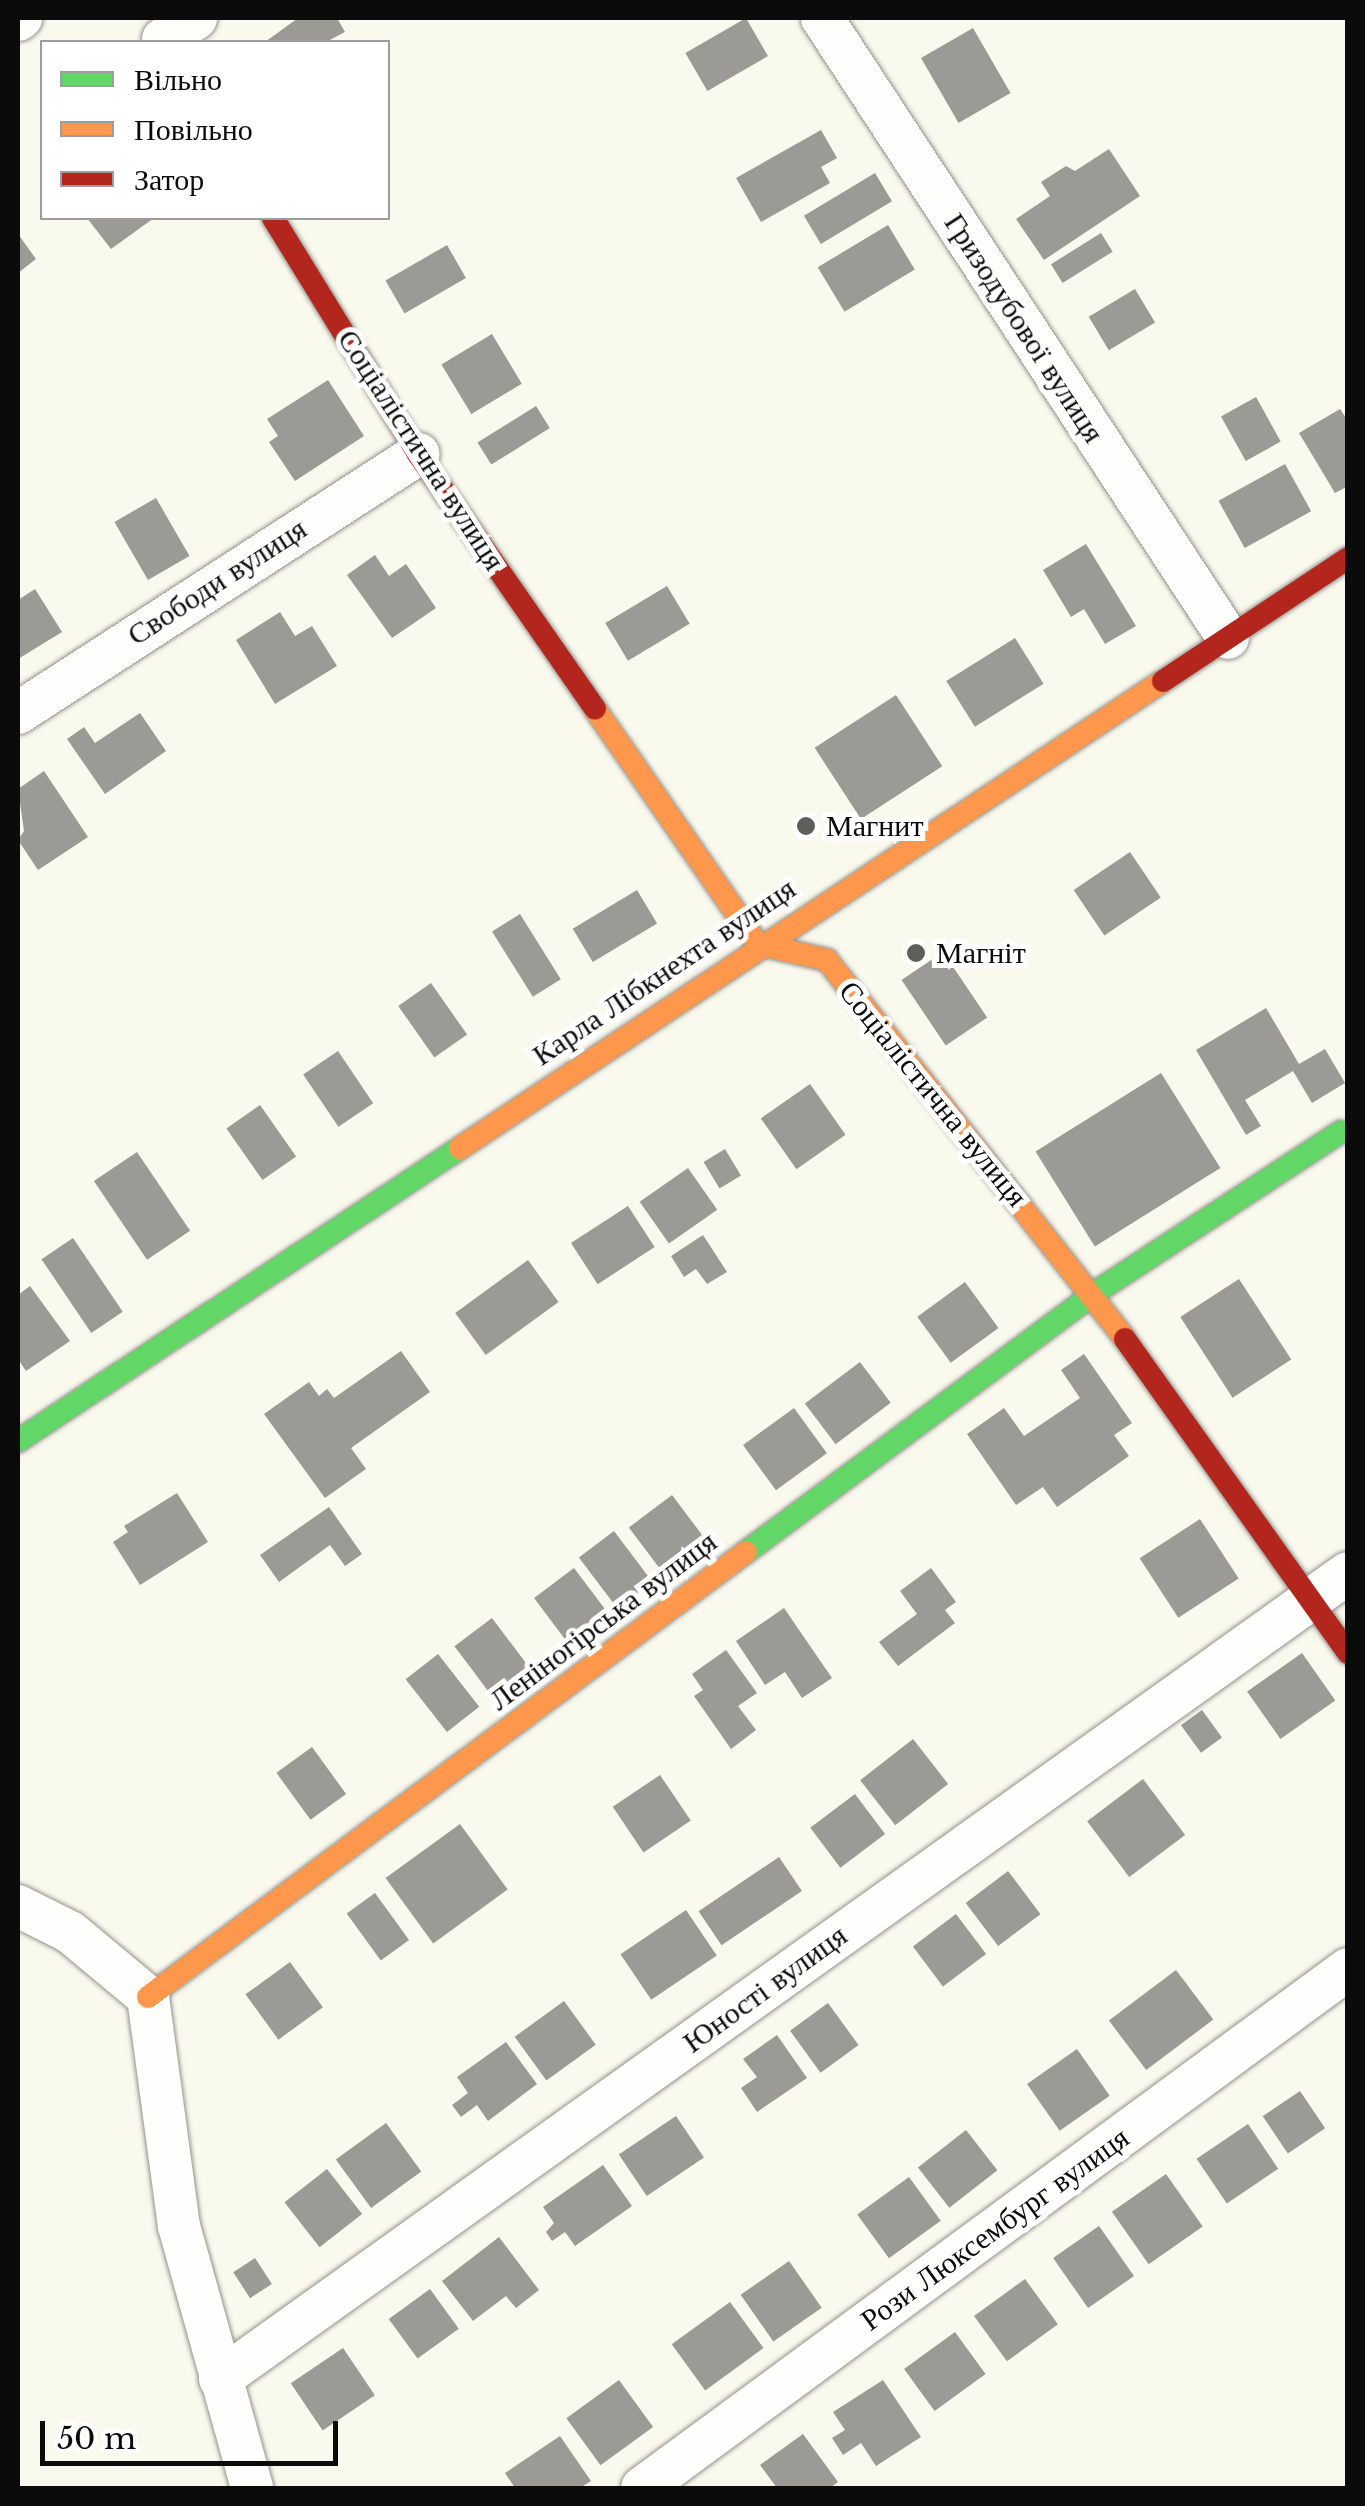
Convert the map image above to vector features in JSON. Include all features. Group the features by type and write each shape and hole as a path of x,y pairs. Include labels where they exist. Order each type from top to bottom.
{"street":[{"name":"Гризодубової вулиця","path":"822,18 1228,638"},
{"name":"Соціалістична вулиця","path":"273,220 418,454 758,944 827,960 1093,1294 1348,1652"},
{"name":"Свободи вулиця","path":"18,712 418,454"},
{"name":"Карла Лібкнехта вулиця","path":"18,1441 758,944 1348,558"},
{"name":"Леніногірська вулиця","path":"148,1997 1093,1294 1340,1132"},
{"name":"Юності вулиця","path":"220,2380 1348,1573"},
{"path":"18,1906 70,1932 148,1997 179,2226 252,2488"},
{"name":"Рози Люксембург вулиця","path":"642,2488 1348,1969"}],"building":[{"path":"298,18 337,18 345,32 330,40 268,40"},
{"path":"746,18 768,56 707,91 685,53"},
{"path":"973,28 1010,93 959,123 921,58"},
{"path":"821,130 837,158 821,167 830,183 761,222 736,178"},
{"path":"1109,149 1140,196 1044,260 1016,219 1050,196 1041,182 1066,166 1075,171"},
{"path":"875,173 892,201 821,244 804,216"},
{"path":"89,220 151,220 111,249"},
{"path":"888,225 915,270 844,312 818,267"},
{"path":"1101,233 1113,252 1063,283 1051,264"},
{"path":"18,234 36,259 18,273"},
{"path":"447,245 466,278 405,313 386,280"},
{"path":"1135,289 1155,322 1109,350 1089,317"},
{"path":"492,334 522,384 471,414 441,364"},
{"path":"328,380 364,436 295,481 269,442 278,436 267,419"},
{"path":"1256,397 1281,442 1246,461 1221,416"},
{"path":"536,406 550,428 491,465 477,443"},
{"path":"1340,409 1348,421 1348,486 1335,493 1299,433"},
{"path":"1285,464 1311,511 1245,548 1219,501"},
{"path":"156,498 190,556 148,580 114,522"},
{"path":"1086,544 1136,626 1105,644 1084,609 1071,617 1043,570"},
{"path":"375,555 389,576 406,564 436,608 392,638 347,575"},
{"path":"667,586 690,624 628,661 605,623"},
{"path":"35,589 62,632 18,659 18,600"},
{"path":"280,612 295,636 312,626 337,666 275,704 236,640"},
{"path":"1015,638 1044,684 975,727 946,681"},
{"path":"896,695 942,766 861,819 815,748"},
{"path":"140,713 166,751 105,794 67,739 84,727 95,743"},
{"path":"44,771 88,837 38,870 18,840 24,831 18,789"},
{"path":"1130,852 1161,898 1104,936 1074,890"},
{"path":"637,890 657,923 593,962 573,929"},
{"path":"520,914 561,979 533,997 492,931"},
{"path":"943,952 987,1017 946,1045 902,980"},
{"path":"431,983 467,1035 434,1058 398,1006"},
{"path":"1266,1008 1299,1064 1325,1049 1345,1083 1312,1103 1293,1071 1245,1100 1261,1126 1246,1135 1196,1050"},
{"path":"338,1051 373,1103 338,1127 303,1074"},
{"path":"1161,1073 1220,1168 1095,1246 1035,1151"},
{"path":"810,1084 846,1135 796,1169 761,1118"},
{"path":"260,1105 296,1157 263,1180 226,1129"},
{"path":"725,1149 741,1176 720,1188 704,1162"},
{"path":"137,1152 190,1231 147,1260 94,1181"},
{"path":"688,1168 717,1210 669,1244 640,1202"},
{"path":"628,1206 655,1247 598,1284 571,1243"},
{"path":"703,1235 727,1272 707,1284 696,1269 684,1277 671,1256"},
{"path":"73,1238 123,1312 91,1333 41,1259"},
{"path":"528,1260 559,1302 486,1355 455,1313"},
{"path":"1239,1279 1291,1360 1233,1398 1180,1317"},
{"path":"965,1282 999,1328 951,1363 917,1317"},
{"path":"30,1286 70,1341 26,1371 18,1359 18,1295"},
{"path":"401,1351 430,1392 351,1448 366,1469 325,1498 264,1414 309,1382 319,1396 327,1389 334,1398"},
{"path":"1084,1354 1132,1423 1114,1435 1129,1456 1057,1507 1043,1487 1016,1505 967,1434 1004,1408 1024,1436 1080,1398 1061,1370"},
{"path":"860,1362 891,1403 836,1444 805,1404"},
{"path":"794,1408 827,1453 776,1490 743,1445"},
{"path":"177,1493 208,1542 140,1585 113,1542 128,1532 124,1526"},
{"path":"672,1495 705,1539 662,1571 629,1527"},
{"path":"329,1507 362,1554 345,1566 330,1545 279,1582 260,1555"},
{"path":"1200,1519 1239,1579 1178,1618 1140,1558"},
{"path":"614,1531 653,1582 617,1609 579,1557"},
{"path":"574,1568 609,1614 569,1644 534,1598"},
{"path":"931,1568 956,1602 945,1610 955,1623 898,1666 879,1642 917,1614 900,1591"},
{"path":"784,1608 832,1678 802,1698 785,1672 765,1685 736,1641"},
{"path":"492,1618 531,1669 493,1697 454,1646"},
{"path":"726,1650 757,1693 738,1706 756,1730 731,1749 694,1696 703,1690 692,1674"},
{"path":"1302,1653 1335,1701 1280,1739 1247,1691"},
{"path":"438,1654 479,1707 447,1732 406,1679"},
{"path":"1202,1710 1222,1738 1201,1753 1181,1725"},
{"path":"913,1739 948,1784 895,1825 860,1780"},
{"path":"312,1747 346,1794 310,1820 276,1773"},
{"path":"660,1775 691,1821 644,1852 613,1807"},
{"path":"1143,1779 1185,1835 1129,1877 1087,1821"},
{"path":"855,1794 885,1834 840,1868 810,1828"},
{"path":"460,1824 508,1890 433,1944 386,1878"},
{"path":"779,1857 802,1891 722,1945 699,1911"},
{"path":"1008,1871 1040,1914 998,1946 966,1903"},
{"path":"375,1893 409,1940 381,1960 347,1914"},
{"path":"686,1910 717,1956 651,2000 621,1954"},
{"path":"956,1914 986,1954 943,1986 913,1946"},
{"path":"290,1962 323,2007 278,2040 246,1994"},
{"path":"1176,1970 1213,2020 1146,2070 1109,2021"},
{"path":"564,2001 596,2045 546,2081 515,2037"},
{"path":"828,2003 859,2045 821,2073 790,2031"},
{"path":"777,2035 807,2078 757,2112 741,2088 757,2077 743,2059"},
{"path":"506,2042 537,2084 488,2121 477,2105 461,2117 452,2105 468,2093 457,2077"},
{"path":"1077,2049 1110,2096 1060,2131 1027,2084"},
{"path":"1300,2091 1325,2128 1288,2153 1263,2116"},
{"path":"676,2116 704,2157 647,2196 619,2155"},
{"path":"386,2123 421,2172 371,2208 336,2159"},
{"path":"1248,2124 1278,2169 1227,2203 1197,2159"},
{"path":"966,2130 997,2170 949,2208 918,2168"},
{"path":"603,2165 632,2206 575,2246 565,2232 552,2241 546,2232 554,2223 543,2207"},
{"path":"327,2169 362,2214 320,2247 284,2202"},
{"path":"1166,2174 1203,2226 1149,2264 1112,2212"},
{"path":"909,2177 941,2221 889,2258 857,2215"},
{"path":"1099,2226 1134,2276 1088,2308 1053,2258"},
{"path":"499,2237 539,2290 516,2308 506,2296 473,2321 442,2281"},
{"path":"255,2258 272,2284 250,2298 233,2272"},
{"path":"789,2261 822,2308 773,2342 741,2295"},
{"path":"1025,2279 1058,2324 1007,2361 974,2316"},
{"path":"430,2289 459,2329 418,2359 389,2319"},
{"path":"730,2302 764,2348 705,2390 672,2344"},
{"path":"955,2332 986,2374 935,2411 904,2369"},
{"path":"343,2348 375,2395 323,2430 291,2383"},
{"path":"619,2380 653,2427 601,2465 566,2418"},
{"path":"883,2380 921,2437 876,2466 861,2443 843,2455 832,2438 845,2430 833,2412"},
{"path":"803,2434 838,2482 830,2488 777,2488 760,2465"},
{"path":"560,2436 591,2481 580,2488 515,2488 505,2473"}],"traffic: fast":[{"path":"746,1552 1093,1294 1341,1132"},
{"path":"18,1441 460,1148"}],"traffic: slow":[{"path":"460,1148 1163,681"},
{"path":"595,709 758,944 827,960 1125,1339"},
{"path":"148,1997 746,1552"}],"traffic: jam":[{"path":"274,220 418,454 595,709"},
{"path":"1163,681 1348,558"},
{"path":"1125,1339 1348,1653"}],"place":[{"name":"Магнит","path":"806,826"},
{"name":"Магніт","path":"916,953"}]}
